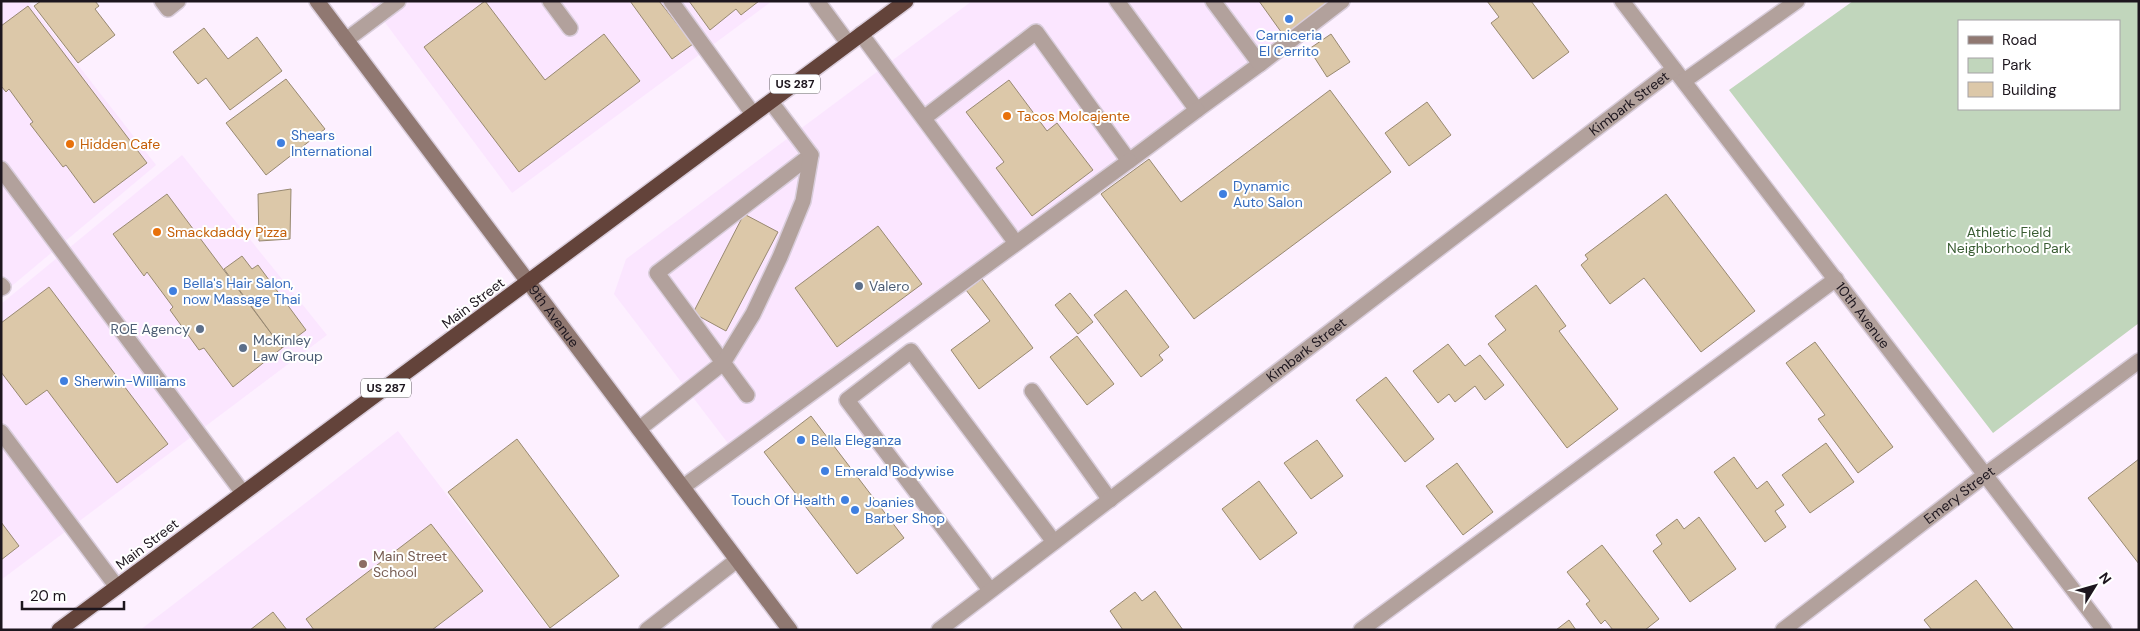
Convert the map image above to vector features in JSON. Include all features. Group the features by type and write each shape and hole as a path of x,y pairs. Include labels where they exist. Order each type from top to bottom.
{"highway":[{"name":"Main Street","path":"59,630 906,1"}],"main road":[{"name":"9th Avenue","path":"317,1 790,630"}],"street":[{"path":"162,1 168,9 178,1"},
{"path":"346,40 398,1"},
{"path":"550,1 570,28"},
{"path":"670,1 753,114"},
{"path":"817,1 848,44"},
{"path":"1117,1 1197,110"},
{"path":"1213,1 1260,64"},
{"path":"683,487 1130,161 1342,1"},
{"name":"10th Avenue","path":"1622,1 2104,630"},
{"name":"Kimbark Street","path":"939,630 1679,75 1797,1"},
{"path":"924,118 1036,32 1130,161"},
{"path":"861,34 1016,243"},
{"path":"639,428 723,363 753,314 780,257 803,201 812,155 771,102"},
{"path":"747,395 657,273 812,155"},
{"path":"1,169 243,493"},
{"path":"1361,630 1836,279"},
{"path":"990,590 847,400 911,351 1054,542"},
{"name":"Emery Street","path":"1783,630 1985,475 2139,361"},
{"path":"1032,392 1110,500"},
{"path":"1,432 117,586"},
{"path":"647,630 738,560"}],"shaded area":[{"path":"1,1 28,1 156,165 1,295"},
{"path":"369,1 772,1 512,193"},
{"path":"972,1 1336,1 730,446 614,294 626,259"},
{"path":"182,155 327,335 1,580 1,304"},
{"name":"Main Street School","path":"398,431 550,630 140,630 312,498"}],"green space":[{"name":"Athletic Field Neighborhood Park","path":"1853,1 2139,1 2139,323 1993,433 1729,90"}],"building":[{"path":"41,1 95,1 99,6 95,9 115,35 78,63 34,6"},
{"path":"485,1 545,80 604,34 640,81 519,172 424,47"},
{"path":"630,1 659,1 693,44 672,59"},
{"path":"689,1 759,1 741,15 736,9 710,30"},
{"name":"Carniceria El Cerrito","path":"1259,1 1330,1 1284,36"},
{"path":"1487,1 1531,1 1569,52 1533,79 1491,23 1499,17"},
{"path":"28,6 147,163 94,203 66,165 63,167 30,124 33,122 9,89 6,92 1,86 1,26"},
{"path":"204,28 228,59 257,37 282,71 230,110 206,78 198,84 173,52"},
{"path":"1331,34 1350,62 1327,77 1309,49"},
{"path":"286,79 325,129 266,175 226,123"},
{"path":"1009,80 1047,131 1057,123 1093,170 1032,216 996,168 1004,162 966,112"},
{"path":"1330,90 1391,172 1194,319 1101,194 1149,159 1181,202"},
{"path":"1427,102 1451,135 1409,166 1385,133"},
{"path":"291,189 290,239 259,241 258,194"},
{"path":"167,194 282,348 233,387 204,348 199,350 170,310 173,307 147,272 144,276 113,234"},
{"path":"1666,194 1755,311 1701,352 1644,278 1610,304 1581,265 1588,259 1585,255"},
{"path":"744,214 778,232 726,331 693,313"},
{"name":"Valero","path":"878,226 922,284 837,347 795,288"},
{"path":"242,256 252,269 258,265 306,330 282,348 224,269"},
{"path":"982,279 1033,348 979,389 951,350 990,321 966,290"},
{"path":"1536,285 1566,326 1559,331 1618,409 1567,448 1488,344 1506,330 1495,316"},
{"name":"Sherwin-Williams","path":"49,287 168,444 117,483 47,390 26,405 1,372 1,323"},
{"path":"1126,290 1169,347 1159,355 1163,360 1141,377 1094,315"},
{"path":"1070,293 1093,322 1078,334 1055,305"},
{"path":"1077,336 1114,384 1087,405 1050,357"},
{"path":"1815,342 1893,447 1858,473 1818,419 1825,415 1786,363"},
{"path":"1448,344 1465,366 1480,355 1504,385 1485,400 1475,386 1455,402 1449,394 1438,403 1413,371"},
{"path":"1386,377 1434,439 1405,462 1356,400"},
{"path":"811,416 904,538 857,574 764,452"},
{"path":"517,439 619,576 550,628 448,492"},
{"path":"1317,440 1343,476 1311,499 1284,463"},
{"path":"1826,443 1854,482 1810,513 1782,475"},
{"path":"1734,457 1757,489 1767,481 1784,505 1775,511 1786,527 1765,542 1714,472"},
{"path":"2139,459 2139,564 2088,498"},
{"path":"1457,463 1493,512 1463,535 1426,486"},
{"path":"1259,481 1297,533 1260,560 1222,509"},
{"path":"1699,517 1736,569 1690,602 1653,551 1662,544 1656,535 1677,519 1684,529"},
{"path":"1,522 19,546 1,560"},
{"path":"431,524 483,591 432,630 314,630 306,619"},
{"path":"1602,545 1659,619 1645,630 1613,630 1605,620 1601,624 1586,604 1590,601 1567,572"},
{"path":"1976,580 2014,630 1932,630 1924,620"},
{"path":"1155,591 1183,630 1123,630 1110,611 1135,592 1142,601"},
{"path":"273,612 287,630 250,630"},
{"path":"1569,620 1576,630 1556,630"}],"place":[{"name":"Carniceria El Cerrito","path":"1289,19"},
{"name":"Tacos Molcajente","path":"1007,116"},
{"name":"Shears International","path":"281,143"},
{"name":"Hidden Cafe","path":"70,144"},
{"name":"Dynamic Auto Salon","path":"1223,194"},
{"name":"Smackdaddy Pizza","path":"157,232"},
{"name":"Valero","path":"859,286"},
{"name":"Bella's Hair Salon, now Massage Thai","path":"173,291"},
{"name":"ROE Agency","path":"200,329"},
{"name":"McKinley Law Group","path":"243,348"},
{"name":"Sherwin-Williams","path":"64,381"},
{"name":"Bella Eleganza","path":"801,440"},
{"name":"Emerald Bodywise","path":"825,471"},
{"name":"Touch Of Health","path":"845,500"},
{"name":"Joanies Barber Shop","path":"855,510"},
{"name":"Main Street School","path":"363,564"}]}
